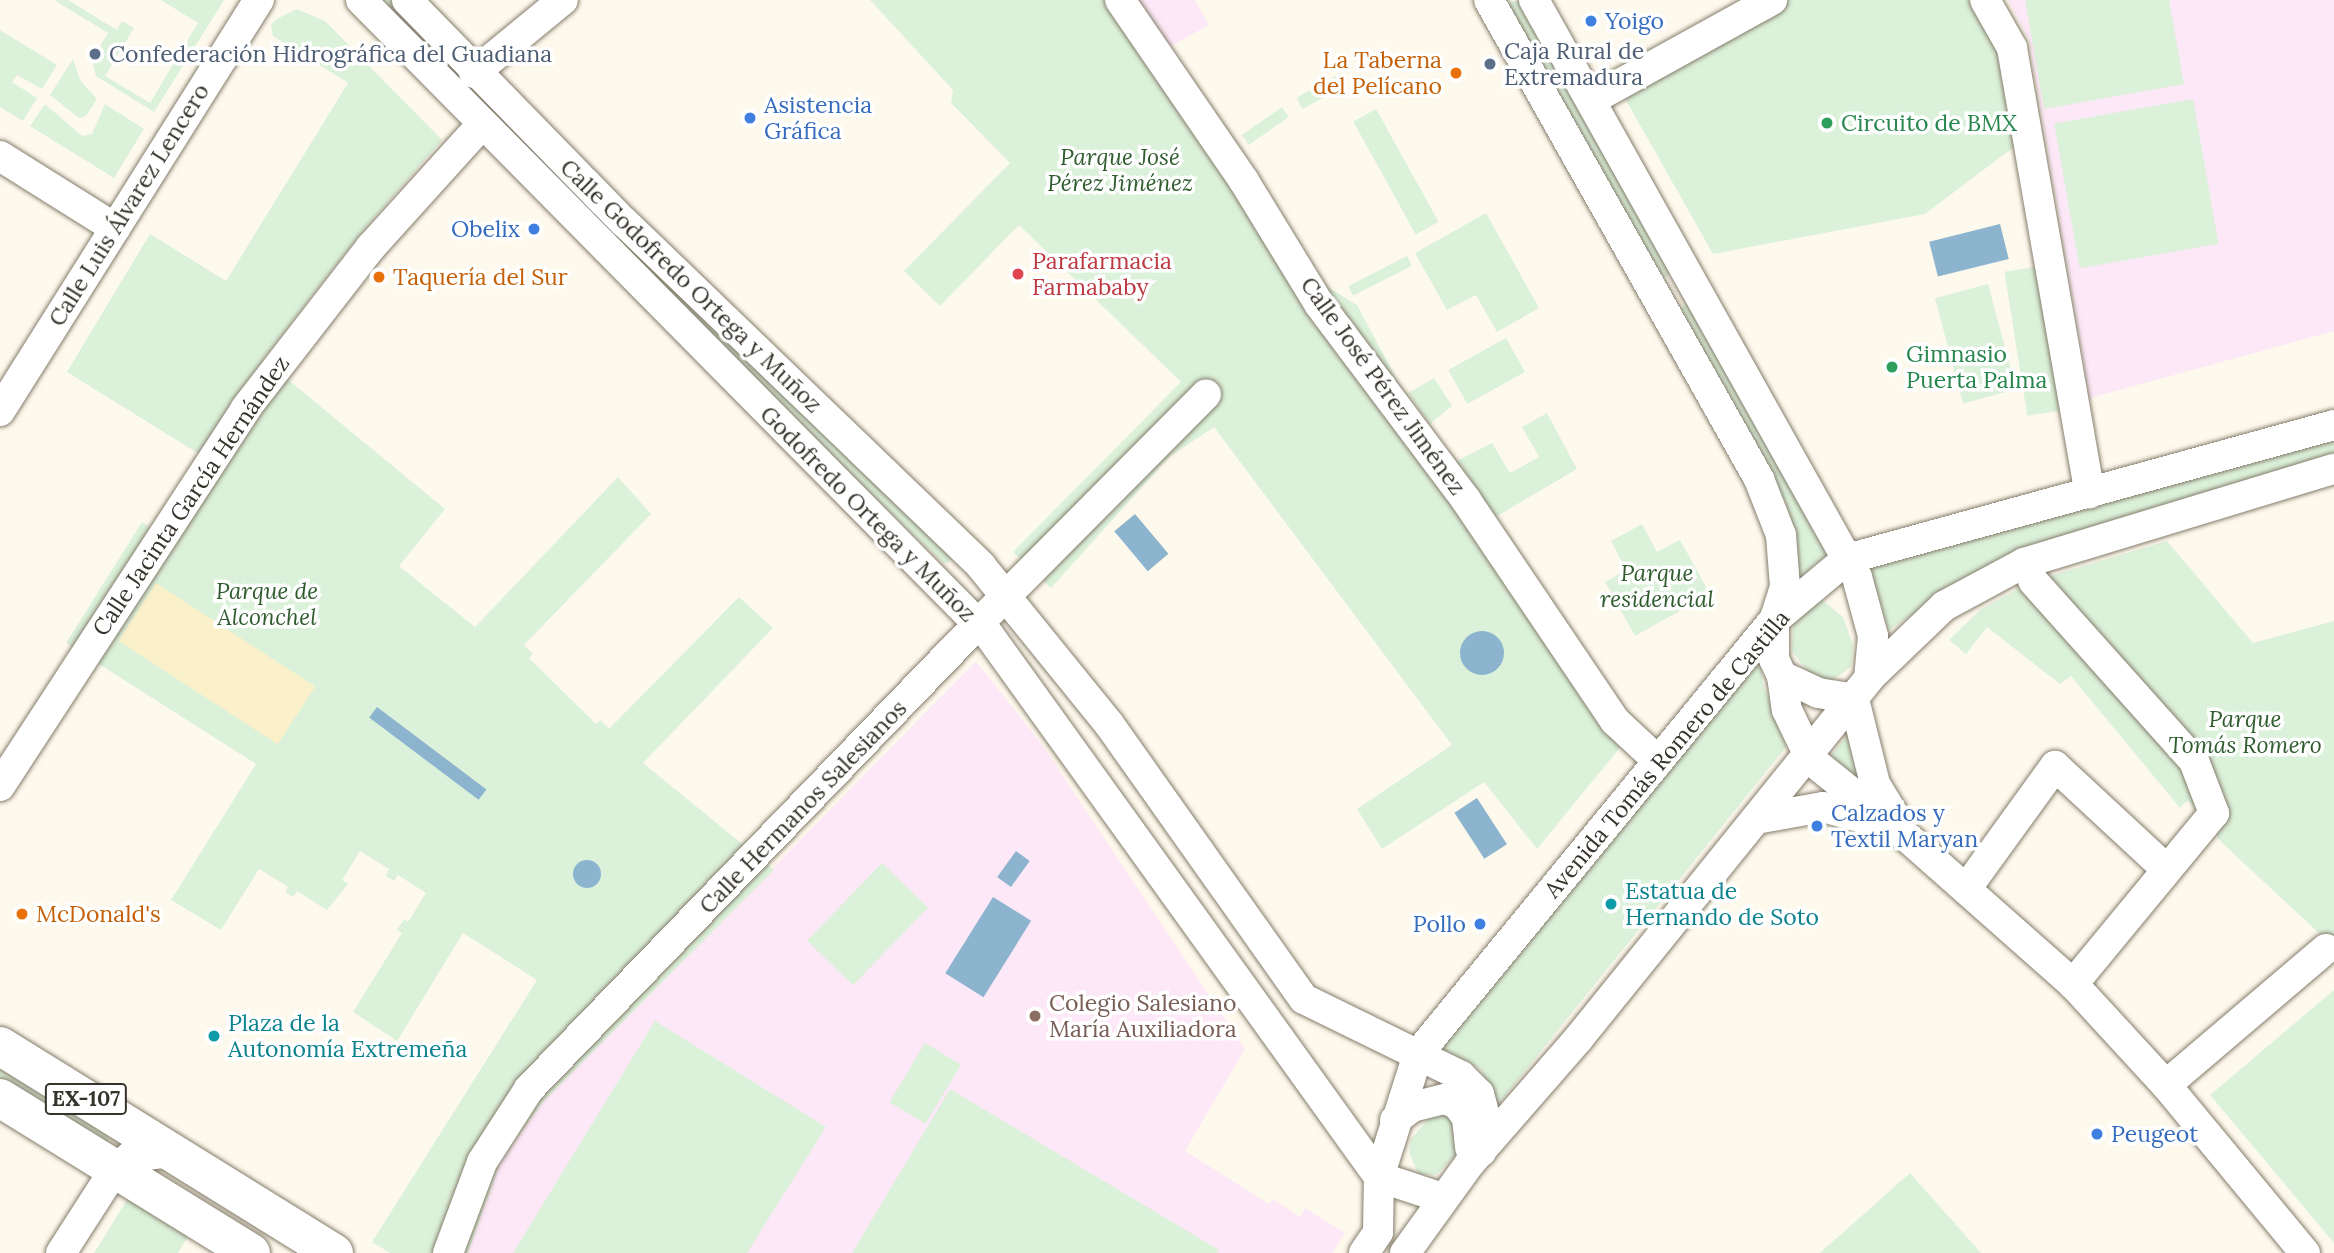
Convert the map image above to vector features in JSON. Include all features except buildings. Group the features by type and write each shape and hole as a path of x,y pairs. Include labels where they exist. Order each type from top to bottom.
{"main road":[{"name":"EX-107","path":"0,1046 334,1253"},
{"name":"EX-107","path":"0,1098 115,1169 228,1247"}],"street":[{"name":"Calle Luis Álvarez Lencero","path":"0,411 259,0"},
{"name":"Calle Godofredo Ortega y Muñoz","path":"361,0 747,393"},
{"name":"Calle Godofredo Ortega y Muñoz","path":"407,0 474,73 981,566 1109,724 1304,999 1461,1076 1479,1094 1486,1121 1475,1157"},
{"path":"474,73 563,0"},
{"name":"Calle José Pérez Jiménez","path":"1120,0 1217,139 1319,304 1466,500 1615,721 1658,761"},
{"path":"1489,0 1759,479 1781,535 1785,587 1774,620 1774,659 1782,677 1787,710 1809,753 1840,786 1908,838 2073,984 2166,1085 2305,1253"},
{"path":"1534,0 1694,280 1857,577 1873,636 1861,689 1875,784 1908,838"},
{"path":"1591,100 1772,0"},
{"path":"1985,0 2012,48 2090,493"},
{"name":"Calle Jacinta García Hernández","path":"0,786 246,408 382,234 482,124"},
{"path":"0,156 116,228"},
{"path":"1658,301 1694,280"},
{"name":"Godofredo Ortega y Muñoz","path":"747,393 983,630"},
{"name":"Calle Hermanos Salesianos","path":"448,1253 482,1162 529,1089 983,630 1006,595 1206,394"},
{"name":"Avenida Tomás Romero de Castilla","path":"1364,1253 1378,1232 1379,1177 1418,1054 1774,620 1847,559 2334,425"},
{"path":"1404,1253 1442,1198 1475,1157 1861,689 1944,606 2024,563 2334,468"},
{"path":"951,596 981,566"},
{"path":"2033,581 2194,761 2214,813 2165,868 2073,984"},
{"path":"1808,592 1830,595 1850,608 1873,636"},
{"path":"983,630 1379,1177 1404,1253"},
{"path":"1782,677 1818,693 1861,689"},
{"path":"1966,889 2055,766 2165,868"},
{"path":"1756,819 1823,807 1867,818 1908,838"},
{"path":"1191,917 1206,923 1238,905"},
{"path":"2166,1085 2326,949"},
{"path":"1395,1120 1426,1101 1445,1099 1457,1104 1467,1118 1475,1157"},
{"path":"61,1253 115,1169 130,1157 171,1152"},
{"path":"1379,1177 1442,1198"}],"shaded area":[{"path":"1132,0 1195,0 1209,25 1167,48"},
{"path":"2008,0 2334,0 2334,331 2090,398 2029,39"},
{"name":"Colegio Salesiano María Auxiliadora","path":"976,661 1043,746 1245,1049 1185,1151 1269,1204 1273,1199 1300,1217 1305,1208 1345,1233 1332,1253 468,1253 500,1162 542,1103"}],"green space":[{"path":"54,0 68,0 117,30 122,21 134,28 105,76 150,103 198,23 161,0 224,0 154,112 96,76 92,60 108,33"},
{"path":"369,0 391,0 954,557 948,563 943,563 477,110"},
{"name":"Parque José Pérez Jiménez","path":"870,0 1132,0 1312,277 1357,305 1401,387 1455,462 1492,443 1510,473 1539,457 1522,427 1547,413 1577,469 1494,518 1636,728 1537,849 1484,782 1382,849 1357,809 1452,745 1214,427 1169,457 1051,588 1013,552 1181,382 1019,225 940,306 904,271 1010,163 951,103 953,90"},
{"name":"Circuito de BMX","path":"1753,0 1977,0 2003,49 2019,143 1925,214 1713,254 1614,79"},
{"path":"2025,0 2169,0 2184,84 2044,109"},
{"path":"1512,1 1521,2 1670,273 1668,276 1662,278 1509,5"},
{"name":"Parque de Alconchel","path":"297,9 325,21 442,140 359,235 263,359 445,509 399,566 475,627 618,477 651,514 524,645 533,654 529,658 596,724 601,720 609,729 739,597 773,628 643,763 774,870 542,1103 500,1162 468,1253 390,1253 372,1242 537,980 463,933 397,1041 353,1012 402,933 397,930 404,919 408,922 426,893 398,875 394,881 386,876 389,869 360,851 342,880 348,884 327,910 297,891 293,897 285,892 288,887 259,869 221,930 171,900 256,764 66,643 142,522 153,529 199,454 67,372 150,234 226,281 348,83 273,36 271,25 275,20"},
{"path":"0,30 57,65 42,89 17,75 12,82 37,98 23,121 0,107"},
{"path":"73,59 80,80 97,99 86,116 79,118 50,95"},
{"path":"1341,73 1347,84 1303,109 1296,98"},
{"path":"2193,99 2219,244 2080,268 2054,123"},
{"path":"45,104 82,136 92,134 105,104 144,129 114,178 30,126"},
{"path":"1282,107 1289,117 1249,145 1242,135"},
{"path":"1376,109 1439,222 1416,234 1353,122"},
{"path":"1486,213 1539,308 1497,332 1476,295 1447,310 1415,253"},
{"path":"1407,256 1412,266 1353,296 1348,286"},
{"path":"2040,266 2063,410 2027,416 2004,272"},
{"path":"1988,284 2016,389 1963,404 1935,298"},
{"path":"1687,302 1831,552 1797,579 1793,527 1786,503 1678,312"},
{"path":"1506,338 1525,372 1467,404 1448,370"},
{"path":"1434,378 1452,406 1430,424 1408,393"},
{"path":"2334,434 2334,455 1952,588 1889,630 1868,567"},
{"name":"Parque residencial","path":"1642,524 1657,552 1680,540 1710,594 1635,636 1605,582 1626,570 1611,541"},
{"name":"Parque Tomás Romero","path":"2167,541 2253,643 2334,621 2334,947 2221,842 2188,800 2180,808 2071,676 2060,684 1987,627 1966,654 1949,640 1981,609 2033,581"},
{"path":"1822,600 1843,617 1853,645 1851,667 1831,681 1813,678 1792,651 1793,624 1813,602"},
{"path":"1760,657 1763,684 1786,747 1496,1107 1482,1071 1467,1061 1439,1056 1452,1031"},
{"path":"1850,732 1867,789 1827,761"},
{"path":"882,863 928,907 853,985 807,941"},
{"path":"2334,990 2334,1243 2210,1095"},
{"path":"655,1021 826,1127 747,1253 513,1253"},
{"path":"925,1043 961,1065 925,1124 889,1102"},
{"path":"0,1062 113,1132 104,1146 0,1081"},
{"path":"950,1089 1219,1250 1217,1253 852,1253"},
{"path":"1438,1108 1450,1112 1460,1136 1456,1155 1436,1175 1418,1174 1409,1152 1411,1139"},
{"path":"1910,1173 1981,1253 1820,1253"},
{"path":"132,1192 192,1230 178,1253 94,1253"}],"sand":[{"path":"156,583 315,686 278,744 118,641"}],"water":[{"path":"2000,224 2009,259 1938,277 1929,242"},
{"path":"1135,514 1168,554 1148,571 1114,531"},
{"path":"1482,631 1498,637 1504,653 1498,669 1482,675 1466,669 1460,653 1466,637"},
{"path":"377,707 486,789 479,800 369,717"},
{"path":"1477,798 1507,844 1484,859 1454,813"},
{"path":"1016,851 1030,861 1011,887 997,877"},
{"path":"587,860 597,864 601,874 597,884 587,888 577,884 573,874 577,864"},
{"path":"993,897 1031,921 983,997 945,973"}],"place":[{"name":"Yoigo","path":"1591,21"},
{"name":"Confederación Hidrográfica del Guadiana","path":"95,54"},
{"name":"Caja Rural de Extremadura","path":"1490,64"},
{"name":"La Taberna del Pelícano","path":"1456,73"},
{"name":"Asistencia Gráfica","path":"750,118"},
{"name":"Circuito de BMX","path":"1827,123"},
{"name":"Obelix","path":"534,229"},
{"name":"Parafarmacia Farmababy","path":"1018,274"},
{"name":"Taquería del Sur","path":"379,277"},
{"name":"Gimnasio Puerta Palma","path":"1892,367"},
{"name":"Calzados y Textil Maryan","path":"1817,826"},
{"name":"Estatua de Hernando de Soto","path":"1611,904"},
{"name":"McDonald's","path":"22,914"},
{"name":"Pollo","path":"1480,924"},
{"name":"Colegio Salesiano María Auxiliadora","path":"1035,1016"},
{"name":"Plaza de la Autonomía Extremeña","path":"214,1036"},
{"name":"Peugeot","path":"2097,1134"}]}
